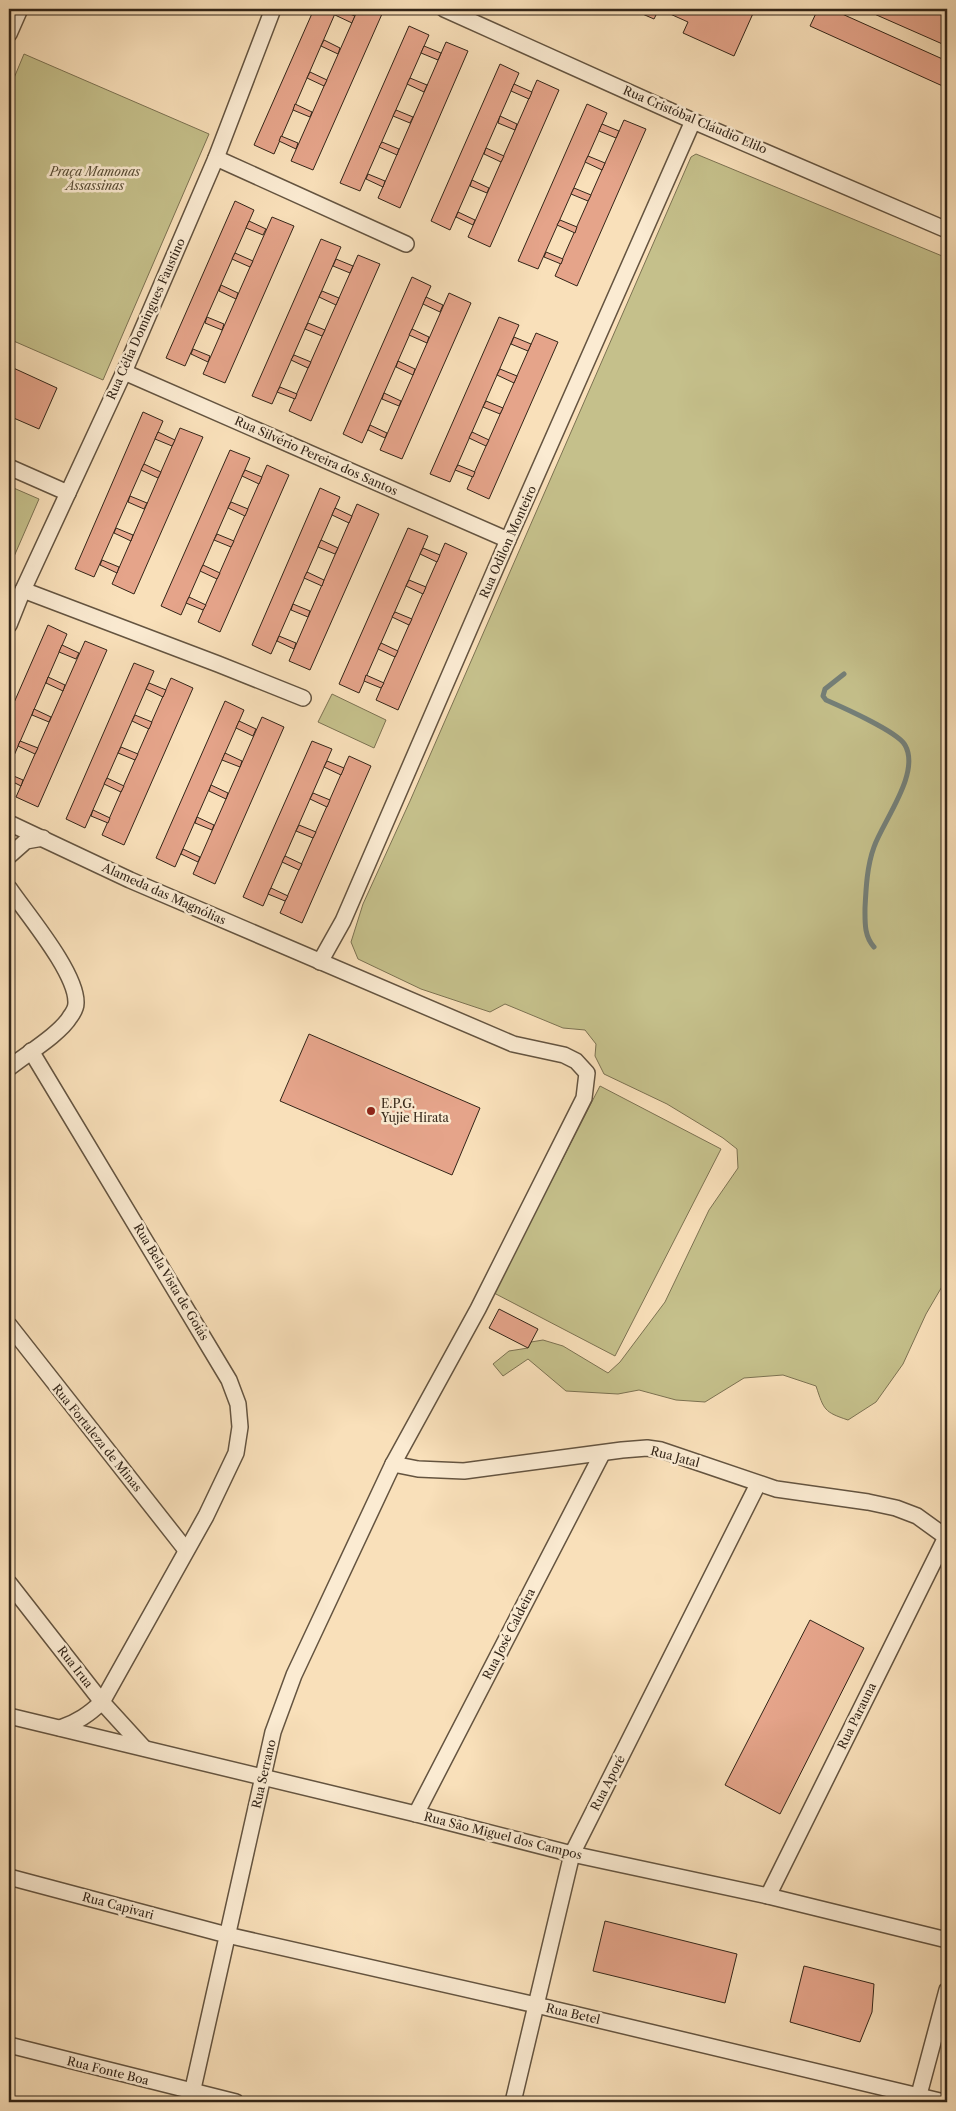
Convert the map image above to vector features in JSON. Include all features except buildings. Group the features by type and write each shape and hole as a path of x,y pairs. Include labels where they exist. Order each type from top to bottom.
{"street":[{"path":"9,34 20,9"},
{"name":"Rua Célia Domingues Faustino","path":"9,625 23,590 124,372 216,158 273,9"},
{"name":"Rua Cristóbal Cláudio Elilo","path":"444,9 693,121 947,230"},
{"name":"Rua Odilon Monteiro","path":"320,962 343,921 508,540 693,121"},
{"path":"216,158 406,244"},
{"name":"Rua Silvério Pereira dos Santos","path":"124,372 508,540"},
{"path":"9,467 68,493"},
{"path":"23,590 303,698"},
{"name":"Alameda das Magnólias","path":"9,823 130,880 513,1044 564,1054 576,1061 587,1073 584,1098 478,1309 393,1464"},
{"path":"9,856 26,841 43,838"},
{"path":"9,888 60,961 74,991 76,1004 70,1018 56,1032 9,1068"},
{"name":"Rua Bela Vista de Goiás","path":"31,1050 176,1289 229,1380 238,1404 240,1427 236,1453 206,1516 102,1702"},
{"name":"Rua Fortaleza de Minas","path":"9,1325 186,1550"},
{"name":"Rua Jatal","path":"393,1464 418,1469 464,1471 647,1448 661,1450 776,1489 896,1508 916,1516 947,1537"},
{"name":"Rua José Caldeira","path":"416,1814 602,1454"},
{"name":"Rua Serrano","path":"192,2097 273,1732 294,1675 393,1464"},
{"name":"Rua Aporé","path":"513,2102 572,1854 758,1484"},
{"name":"Rua Parauna","path":"768,1896 947,1537"},
{"name":"Rua Irua","path":"9,1583 102,1702 144,1748"},
{"path":"60,1728 75,1723 88,1715 102,1702"},
{"name":"Rua São Miguel dos Campos","path":"9,1716 416,1814 572,1854 768,1896 947,1940"},
{"name":"Rua Capivari","path":"9,1877 227,1935"},
{"name":"Rua Betel","path":"227,1935 536,2005 918,2099 944,2102"},
{"path":"918,2099 947,1990"},
{"name":"Rua Fonte Boa","path":"9,2045 192,2097 236,2102"}],"green space":[{"name":"Praça Mamonas Assassinas","path":"24,54 209,134 103,380 9,339 9,90"},
{"path":"696,154 947,258 947,1278 926,1314 903,1364 876,1402 848,1420 834,1415 826,1409 816,1386 783,1375 744,1378 705,1402 676,1400 639,1390 618,1394 566,1391 528,1359 503,1376 493,1364 509,1351 528,1348 531,1342 543,1340 563,1346 608,1373 620,1362 665,1302 709,1210 738,1168 737,1149 723,1138 667,1104 604,1074 595,1056 596,1044 585,1030 563,1028 505,1004 490,1012 421,989 358,959 351,942 363,904 410,801 691,157"},
{"path":"9,486 39,499 9,568"},
{"path":"332,694 386,720 374,748 318,722"},
{"path":"600,1086 721,1149 615,1356 494,1293"}],"waterway":[{"path":"844,674 825,689 823,696 826,700 892,733 905,745 909,756 905,783 874,847 868,869 865,924 868,938 874,947"}],"place":[{"name":"E.P.G. Yujie Hirata","path":"371,1111"}]}
